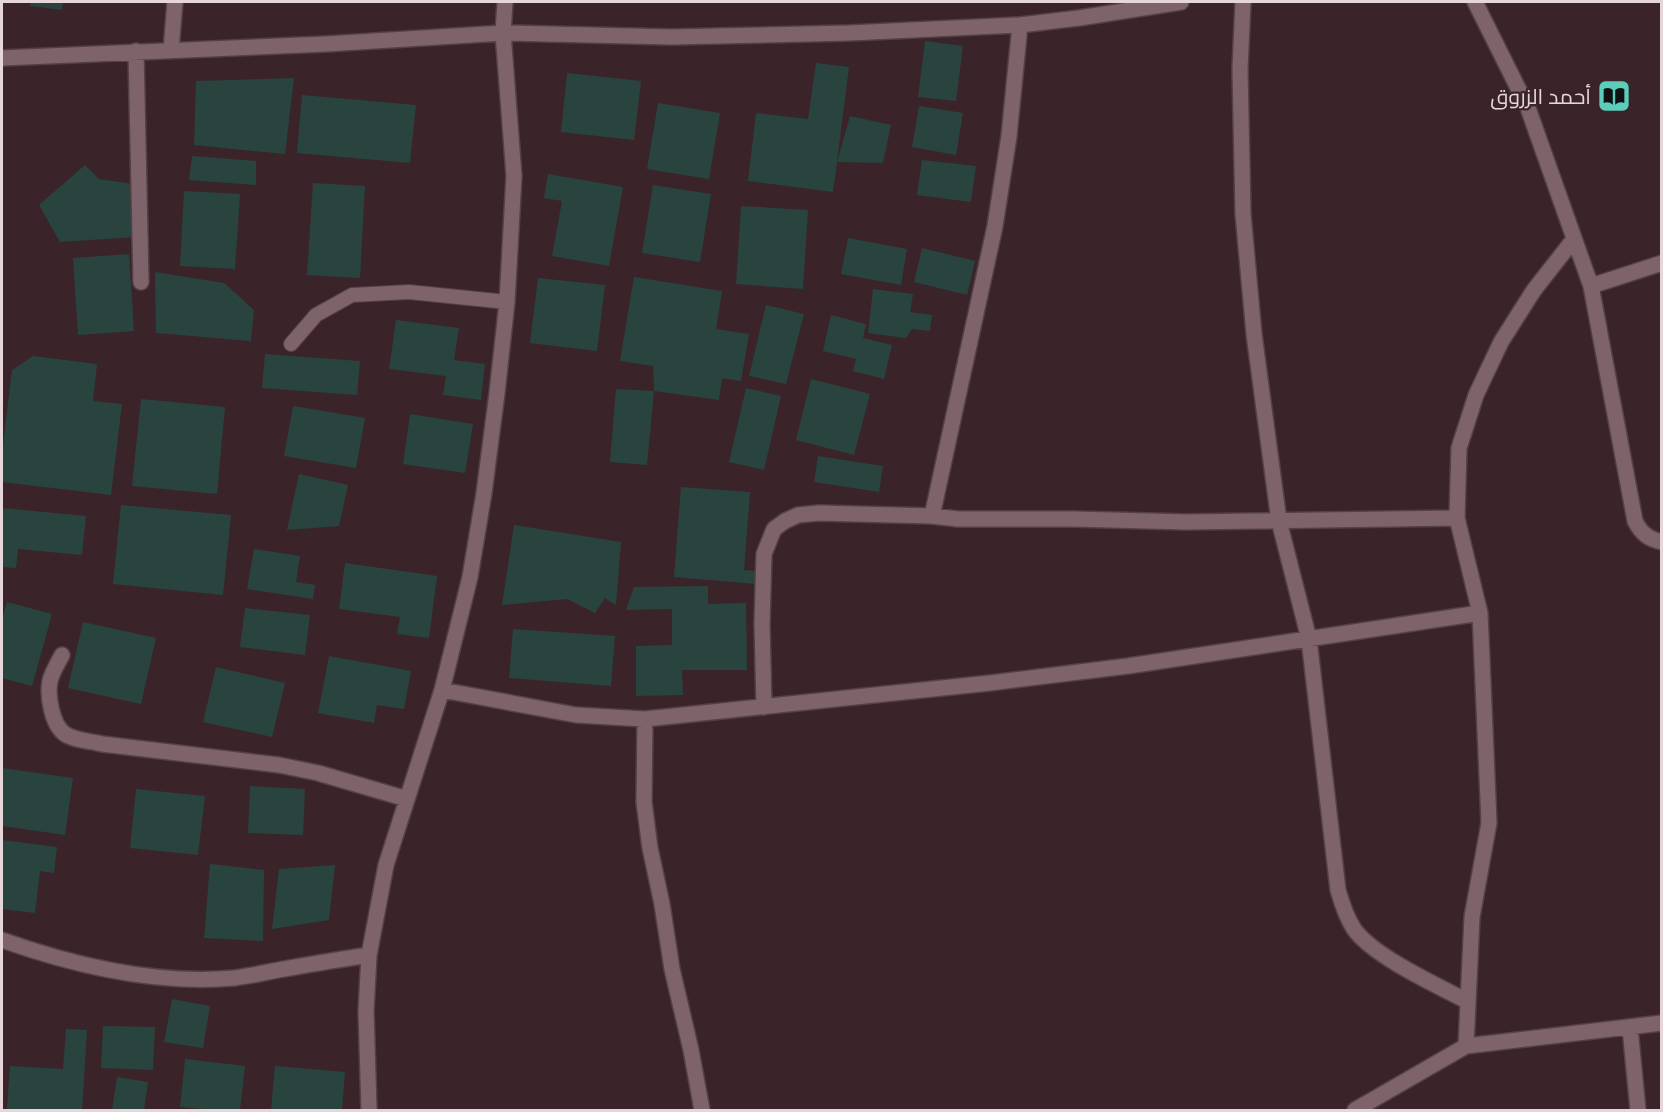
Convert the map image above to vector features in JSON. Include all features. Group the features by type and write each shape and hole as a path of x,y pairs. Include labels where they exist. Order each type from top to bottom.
{"street":[{"path":"171,50 175,2"},
{"path":"369,1110 366,1011 369,955 386,866 442,690 470,577 481,514 507,302 514,176 503,33 505,2"},
{"path":"2,60 503,33 671,37 849,33 1020,25 1181,2"},
{"path":"1243,2 1240,69 1243,214 1254,334 1279,521 1309,639 1338,890 1345,911 1365,941 1421,978 1467,1001"},
{"path":"1475,2 1528,108 1591,286 1633,514 1643,534 1662,542"},
{"path":"932,516 995,226 1009,136 1020,25"},
{"path":"136,51 141,282"},
{"path":"1466,1046 1472,917 1488,824 1480,613 1457,518 1459,448 1476,395 1501,342 1534,290 1574,239"},
{"path":"1591,286 1662,263"},
{"path":"764,707 762,624 764,554 774,529 798,515 932,516 958,519 1279,521 1457,518"},
{"path":"442,690 576,715 645,719 1128,666 1480,613"},
{"path":"62,655 50,681 50,704 64,734 102,744 279,765 318,773 407,799"},
{"path":"645,719 644,802 650,848 672,969 702,1110"},
{"path":"2,940 46,956 94,967 148,976 203,979 235,978 369,955"},
{"path":"1355,1110 1466,1046 1662,1023"},
{"path":"1630,1028 1638,1110"}],"lane":[{"path":"291,344 316,315 352,295 409,292 507,302"}],"building":[{"path":"31,2 63,2 62,10 30,6"},
{"path":"925,41 963,46 956,101 918,97"},
{"path":"816,63 849,67 833,192 748,181 756,113 808,119"},
{"path":"567,73 641,81 634,140 561,132"},
{"path":"294,78 285,154 194,145 196,81"},
{"path":"302,95 416,105 410,163 297,153"},
{"path":"658,103 720,113 709,179 647,169"},
{"path":"919,106 963,113 956,155 912,147"},
{"path":"850,116 891,125 883,163 837,162"},
{"path":"192,156 256,161 256,185 189,180"},
{"path":"922,160 976,166 971,202 917,195"},
{"path":"85,165 99,179 133,184 136,237 60,242 39,205"},
{"path":"548,174 623,187 609,266 552,256 562,201 544,198"},
{"path":"313,183 365,186 360,278 307,275"},
{"path":"653,185 711,194 700,262 642,253"},
{"path":"184,191 240,194 235,269 180,266"},
{"path":"741,206 808,210 803,289 736,284"},
{"path":"848,238 907,249 901,285 841,274"},
{"path":"922,248 975,261 967,295 914,282"},
{"path":"129,254 134,331 78,335 73,258"},
{"path":"155,272 224,283 254,310 251,341 156,333"},
{"path":"634,277 722,291 716,329 749,334 741,381 722,378 719,400 654,391 653,366 620,361"},
{"path":"538,278 605,285 597,351 530,343"},
{"path":"873,289 913,294 910,312 932,315 930,331 912,329 906,338 868,333"},
{"path":"766,305 804,314 786,384 749,376"},
{"path":"831,315 866,324 863,338 892,345 884,379 853,371 856,359 823,351"},
{"path":"396,320 459,328 454,360 485,364 481,400 443,395 446,376 389,369"},
{"path":"265,354 360,361 357,395 262,388"},
{"path":"33,356 97,364 93,401 122,404 111,495 2,482 2,453 12,370"},
{"path":"811,379 870,394 854,455 796,440"},
{"path":"746,388 781,396 764,470 729,462"},
{"path":"616,389 654,391 647,465 610,462"},
{"path":"141,399 225,407 217,494 132,486"},
{"path":"293,406 365,418 356,468 284,456"},
{"path":"410,414 473,424 465,473 403,464"},
{"path":"818,456 883,466 879,492 814,482"},
{"path":"299,474 348,485 339,526 287,530"},
{"path":"681,487 750,492 744,570 756,571 756,584 674,577"},
{"path":"121,505 231,515 223,595 113,584"},
{"path":"2,508 86,516 82,555 18,549 16,568 2,567"},
{"path":"514,525 621,542 616,605 605,598 595,613 567,599 502,605"},
{"path":"254,549 300,556 296,582 315,585 313,599 247,589"},
{"path":"345,563 437,576 429,638 397,634 400,617 339,609"},
{"path":"708,586 708,604 746,603 747,670 682,670 683,695 636,696 636,646 672,645 672,609 626,610 634,587"},
{"path":"7,602 52,614 32,686 2,678 2,620"},
{"path":"245,608 310,615 305,655 240,647"},
{"path":"83,622 156,638 141,704 68,688"},
{"path":"513,629 615,636 611,686 509,678"},
{"path":"329,656 411,671 404,709 377,705 374,723 318,713"},
{"path":"216,667 285,683 272,737 203,722"},
{"path":"2,768 73,778 65,835 2,826"},
{"path":"250,786 305,789 303,835 248,833"},
{"path":"136,789 205,796 198,855 130,848"},
{"path":"2,840 57,847 54,873 40,871 35,913 2,909"},
{"path":"210,864 264,870 263,941 204,938"},
{"path":"335,865 329,920 272,929 279,869"},
{"path":"172,999 210,1006 203,1048 164,1042"},
{"path":"103,1026 155,1027 153,1070 101,1068"},
{"path":"66,1029 87,1030 82,1110 7,1109 10,1066 63,1069"},
{"path":"185,1059 245,1066 240,1110 180,1107"},
{"path":"275,1066 345,1072 342,1110 271,1110"},
{"path":"117,1077 148,1082 144,1110 112,1110"}],"place":[{"name":"أحمد الزروق","path":"1614,96"}]}
